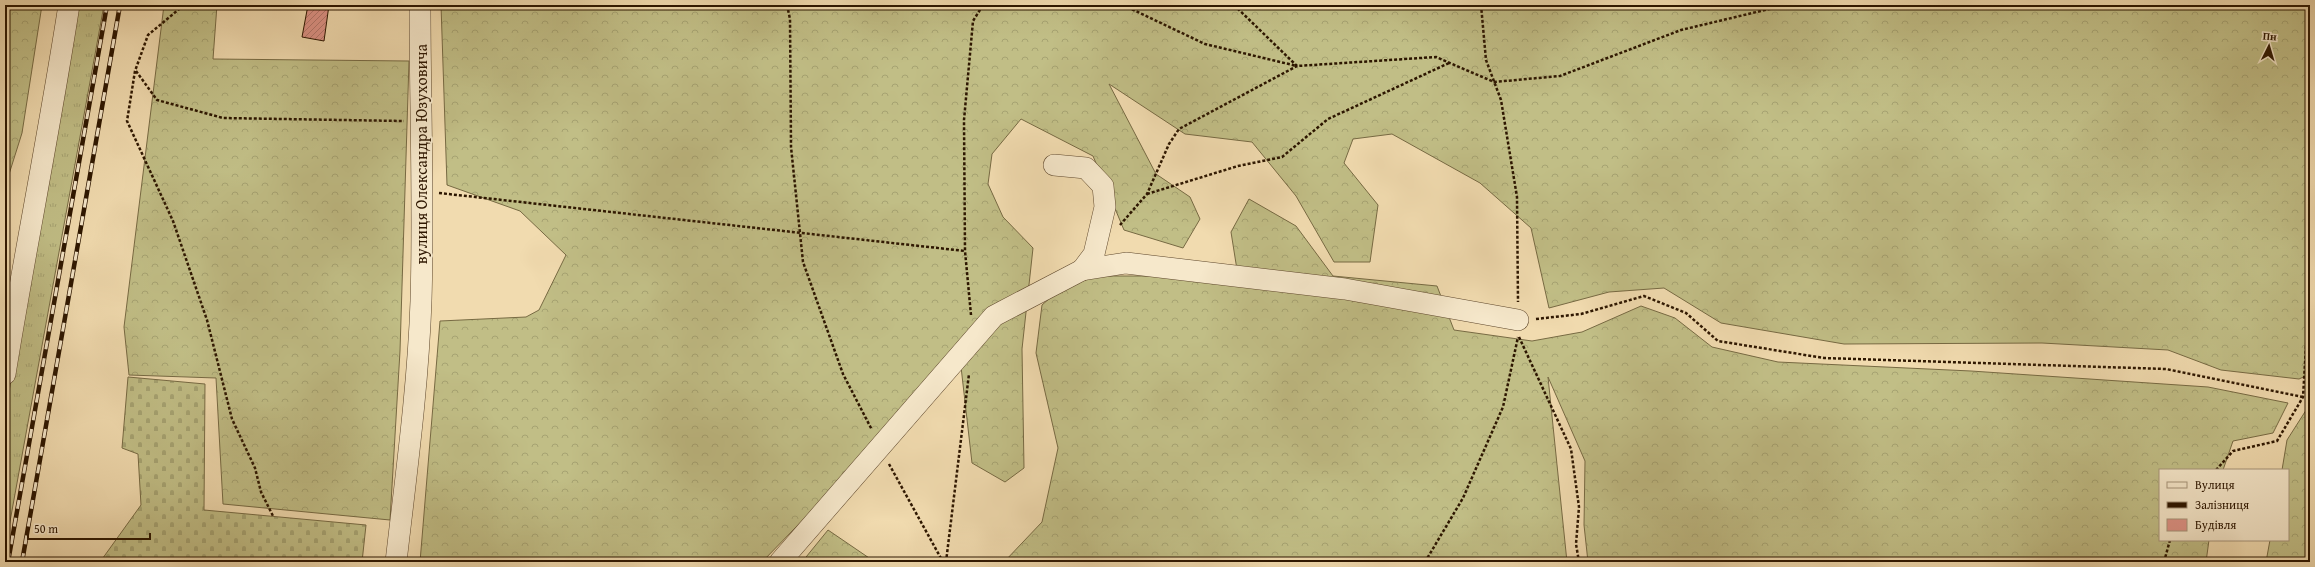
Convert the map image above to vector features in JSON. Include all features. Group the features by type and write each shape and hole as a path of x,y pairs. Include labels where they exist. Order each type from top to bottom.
{"street":[{"path":"5,374 26,244 56,90 69,5"},
{"name":"вулиця Олександра Юзуховича","path":"396,562 412,428 421,302 424,192 421,121 420,5"},
{"path":"1054,165 1086,168 1102,186 1105,207 1094,254 1082,270"},
{"path":"780,562 994,316 1082,270 1126,263 1345,289 1518,320"}],"path":[{"path":"184,5 148,35 135,71 127,121 173,221 207,320 232,419 255,468 261,492 273,516"},
{"path":"787,5 790,19 791,147 803,262 843,374 880,447 944,562"},
{"path":"973,341 965,251 964,120 973,21 983,5"},
{"path":"1123,5 1205,44 1297,66 1436,57 1494,82 1560,76 1681,30 1786,5"},
{"path":"1234,5 1297,66"},
{"path":"1481,5 1486,60 1501,100 1517,197 1518,320 1580,314 1644,296 1686,313 1718,341 1824,358 2166,369 2303,397"},
{"path":"1147,194 1238,166 1282,157 1328,119 1449,63"},
{"path":"1118,227 1147,194 1169,144 1179,130 1297,66"},
{"path":"135,71 157,100 224,118 421,121"},
{"path":"424,192 965,251"},
{"path":"2217,469 2233,451 2278,442 2303,397 2310,279"},
{"path":"1425,562 1463,498 1503,407 1518,334 1571,449 1579,507 1576,544 1579,562"},
{"path":"944,562 969,372"},
{"path":"2164,562 2170,541"}],"green space":[{"path":"5,5 42,5 22,133 5,187"},
{"path":"75,5 104,5 5,549 5,415"},
{"path":"164,5 217,5 213,59 409,61 400,351 390,520 223,504 216,378 129,375 124,327"},
{"path":"441,5 2310,5 2310,374 2299,379 2221,370 2168,350 2042,343 1844,344 1721,323 1664,288 1609,292 1549,308 1531,228 1480,183 1392,134 1353,139 1344,163 1378,205 1370,262 1334,262 1296,196 1252,142 1185,134 1109,84 1156,174 1190,197 1200,219 1183,248 1124,230 1093,156 1021,119 992,154 988,184 1003,217 1033,248 1022,349 1024,468 1005,482 972,463 960,358 762,562 420,562 440,321 526,317 539,310 566,255 520,211 447,185"},
{"path":"1249,199 1296,226 1333,276 1437,286 1454,330 1532,341 1582,332 1641,306 1675,318 1712,347 1778,362 1971,371 2208,387 2288,403 2273,433 2233,441 2223,469 2159,469 2159,541 2209,541 2206,562 1588,562 1584,525 1585,461 1548,377 1567,562 1004,562 1042,522 1058,448 1036,353 1042,305 1075,276 1238,276 1231,232"},
{"path":"128,377 205,384 204,510 366,525 362,562 100,562 141,505 138,454 122,448"},
{"path":"2310,404 2310,562 2266,562 2270,541 2289,541 2289,469 2282,469 2287,440"},
{"path":"828,530 875,562 802,562"}],"building":[{"path":"308,5 329,5 324,41 302,37"}],"railway":[{"path":"8,562 107,5"},
{"path":"22,562 120,5"}]}
